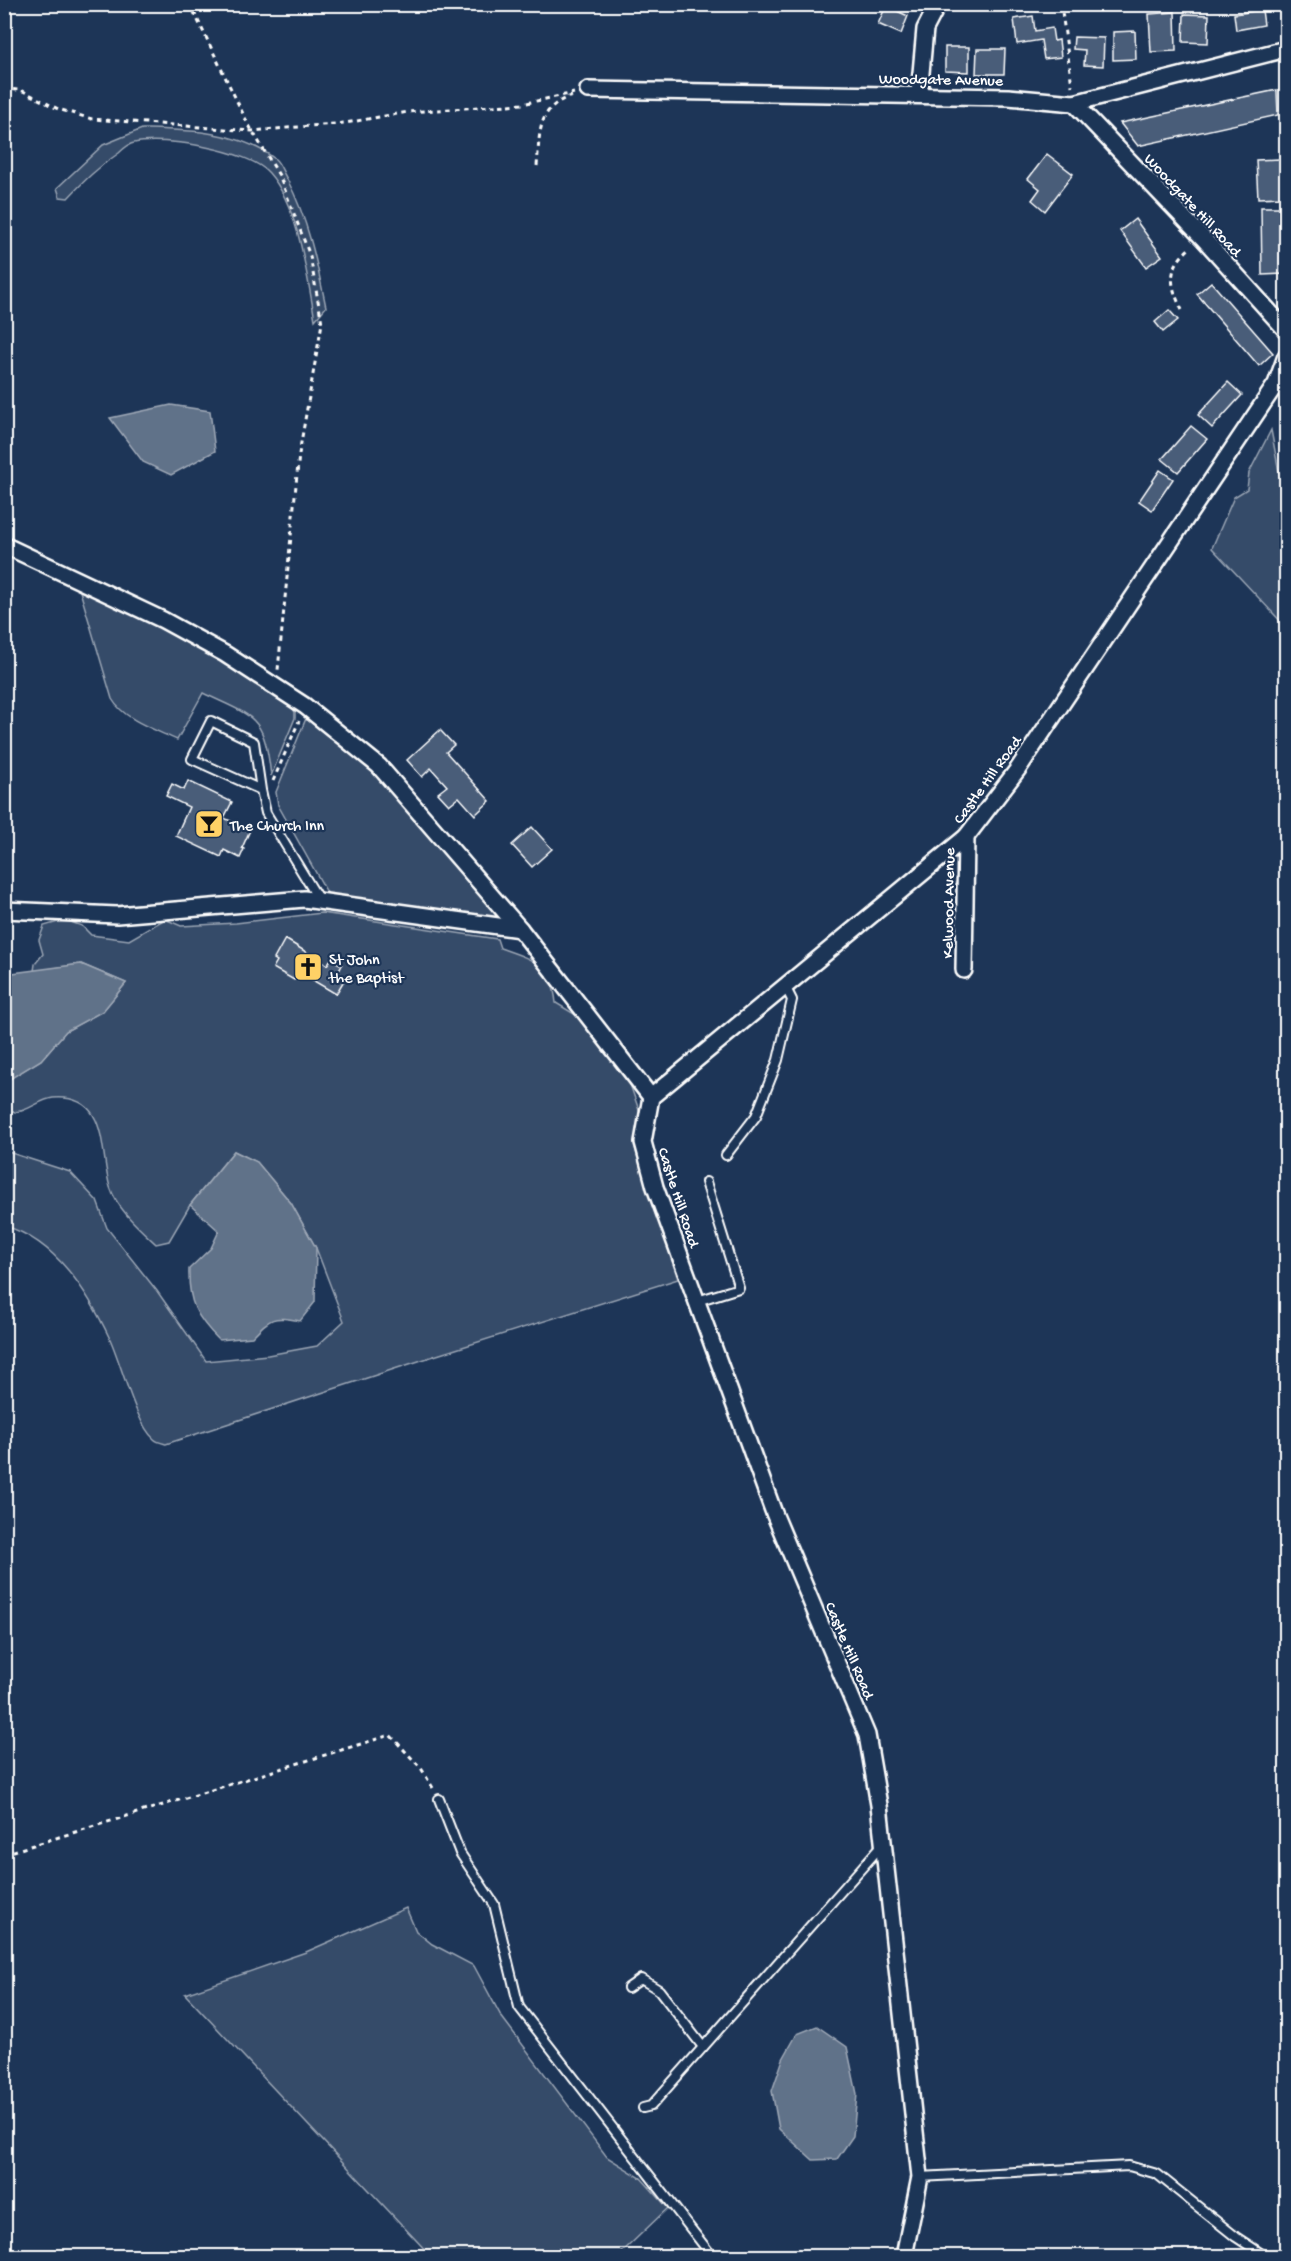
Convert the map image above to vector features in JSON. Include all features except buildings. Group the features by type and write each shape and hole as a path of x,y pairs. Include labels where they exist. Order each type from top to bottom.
{"street":[{"path":"919,95 925,29 938,4"},
{"name":"Woodgate Avenue","path":"588,90 1008,97 1074,103 1287,49"},
{"name":"Woodgate Hill Road","path":"1074,103 1287,330"},
{"name":"Castle Hill Road","path":"904,2256 920,2177 879,1805 867,1735 774,1513 655,1187 643,1142 651,1098 966,837 1018,769 1263,404 1276,384 1287,356"},
{"path":"4,545 163,620 225,654 305,706 379,766 520,929 651,1098"},
{"name":"Kelwood Avenue","path":"964,970 966,837"},
{"path":"4,910 117,915 304,899 520,929"}],"lane":[{"path":"261,790 192,759 211,721 254,742 266,813 320,901"},
{"path":"726,1155 756,1116 778,1060 792,1000 785,987"},
{"path":"697,1301 739,1288 706,1182"},
{"path":"439,1799 460,1853 494,1904 519,2007 712,2256"},
{"path":"644,2108 651,2106 882,1845"},
{"path":"628,1988 641,1979 658,1990 704,2047"},
{"path":"920,2177 1129,2166 1157,2174 1236,2237 1265,2256"}],"path":[{"path":"190,4 252,130 280,177 310,256 321,323 299,454 276,688"},
{"path":"1061,4 1074,103"},
{"path":"4,88 23,91 58,109 92,119 252,130 345,123 408,112 522,104 588,90"},
{"path":"537,166 541,120 560,99 588,90"},
{"path":"1182,310 1173,292 1171,280 1182,256 1203,238"},
{"path":"264,802 305,706"},
{"path":"4,1854 390,1735 421,1768 439,1799"}],"shaded area":[{"path":"142,129 194,131 228,137 260,149 277,161 301,210 315,258 326,307 315,320 295,223 279,187 269,173 259,165 225,152 184,143 147,141 134,143 98,169 68,198 60,197 57,188 103,145"},
{"path":"171,405 210,411 215,451 171,475 143,462 110,418"},
{"path":"1271,430 1280,477 1286,486 1286,627 1212,548 1234,497 1247,489 1249,473"},
{"path":"80,591 88,591 209,651 290,704 295,712 295,718 271,776 265,740 254,721 246,714 203,693 177,740 141,724 124,713 112,699"},
{"path":"307,716 364,763 424,826 495,910 496,921 329,896 278,805 276,792"},
{"path":"322,913 497,939 500,948 523,956 539,965 550,980 556,1003 576,1015 626,1073 640,1113 634,1145 678,1279 166,1444 161,1443 147,1431 141,1420 110,1339 81,1287 55,1256 40,1243 5,1226 5,1151 70,1172 97,1201 107,1228 157,1291 206,1361 268,1355 317,1346 344,1321 316,1248 291,1203 257,1162 234,1151 190,1205 169,1241 156,1244 129,1218 113,1195 99,1128 93,1115 84,1105 71,1099 53,1098 22,1111 10,1112 5,1122 4,1082 41,1060 66,1031 103,1011 126,983 81,964 34,971 35,964 43,954 39,940 44,926 65,920 82,926 91,935 129,940 165,919 181,926 236,923"},
{"path":"81,964 126,983 103,1011 66,1031 41,1060 5,1082 5,974"},
{"path":"234,1151 257,1162 291,1203 316,1248 315,1302 300,1321 273,1320 252,1337 219,1340 204,1324 195,1308 190,1291 189,1269 211,1248 219,1231 190,1205"},
{"path":"406,1908 416,1931 432,1944 474,1966 501,2016 607,2157 641,2178 668,2208 618,2256 431,2256 185,1994 306,1952"},
{"path":"817,2026 847,2047 857,2094 853,2136 837,2159 813,2160 779,2129 772,2091 783,2059 797,2034"}],"place":[{"name":"The Church Inn","path":"209,824"},
{"name":"St John the Baptist","path":"308,967"}]}
